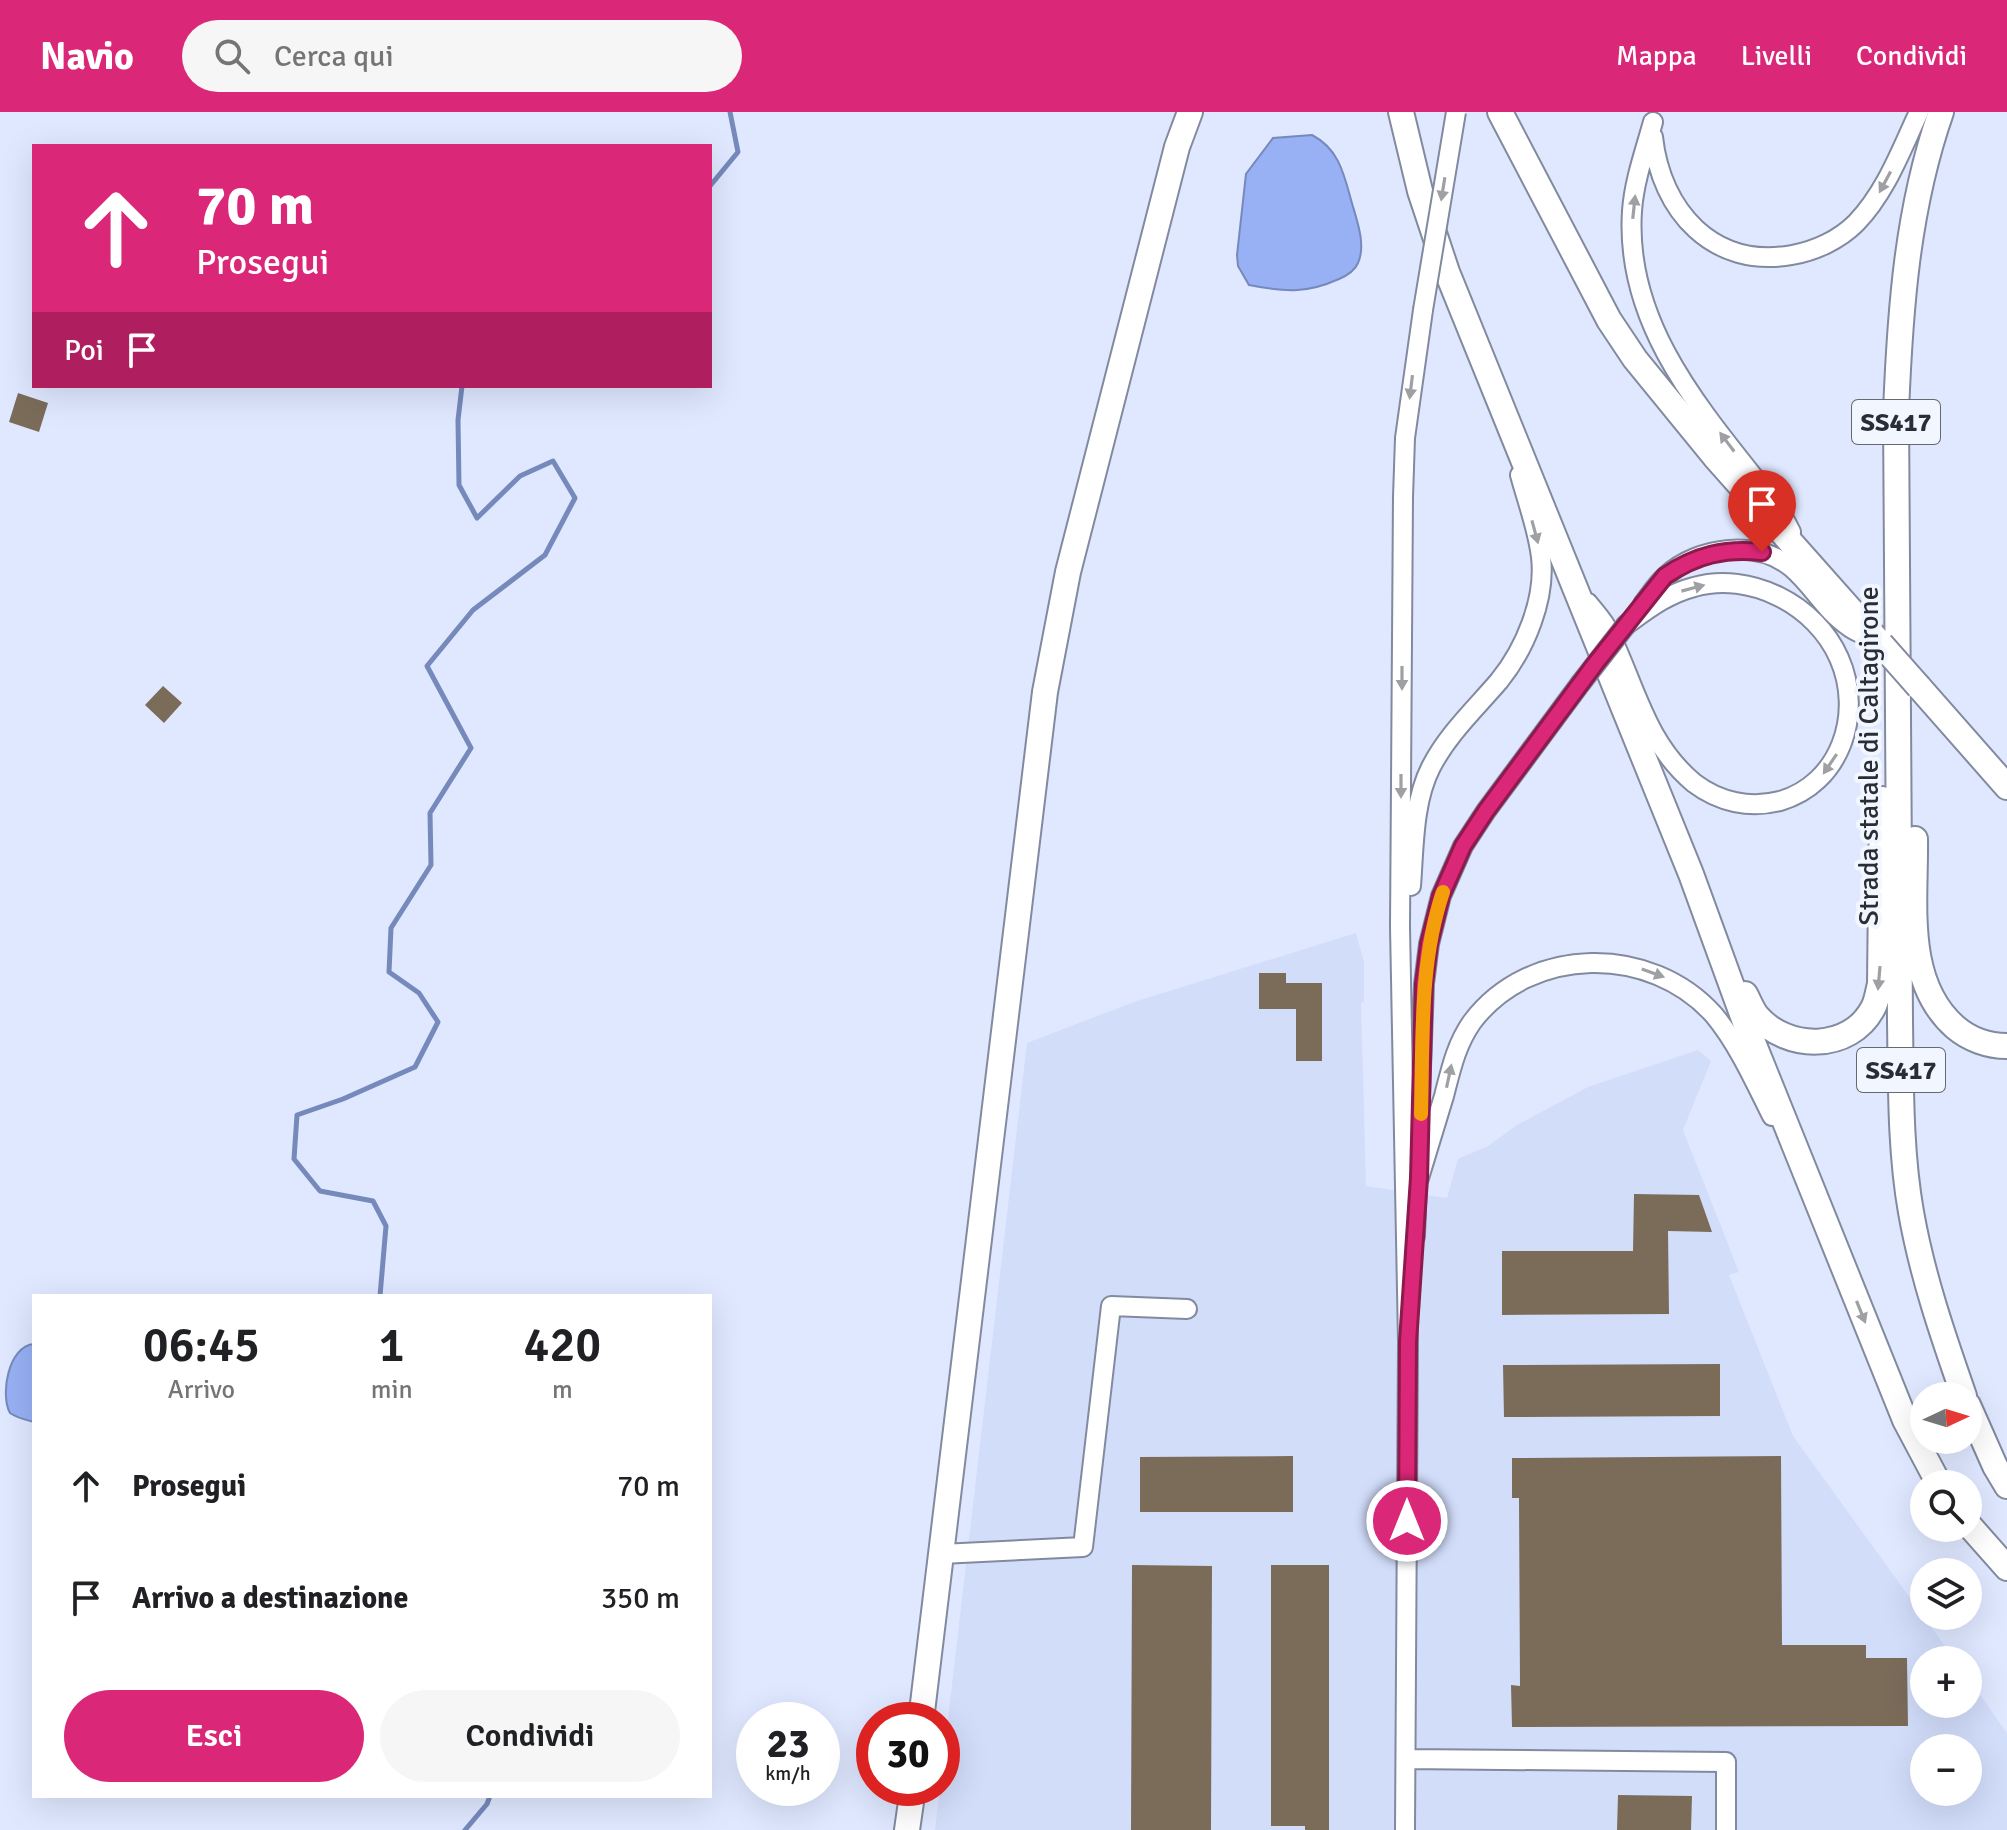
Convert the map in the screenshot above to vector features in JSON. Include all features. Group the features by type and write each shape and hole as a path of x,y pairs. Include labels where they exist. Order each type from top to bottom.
{"main road":[{"path":"923,1702 1045,692 1068,572 1177,147 1190,112"},
{"path":"1401,112 1420,191 1447,272 1691,874 1746,1025 1905,1420 1932,1470"},
{"path":"1500,112 1609,320 1635,359 1715,457 2007,787"},
{"name":"Strada statale di Caltagirone","path":"1941,112 1912,229 1899,332 1896,412 1900,1021 1911,1212 1926,1277 1960,1382"},
{"path":"1691,874 1755,1015 1774,1031 1793,1039 1820,1043 1843,1037 1873,1008 1880,984 1882,771 1898,736"},
{"path":"1898,736 1914,772 1917,950 1923,982 1932,1003 1962,1033 1978,1041 2007,1046"},
{"path":"1982,1437 2007,1486"},
{"path":"1982,1540 2007,1568"},
{"path":"907,1830 910,1806"}],"street":[{"path":"1405,1830 1408,1342 1400,927 1405,438 1456,112"},
{"path":"1654,117 1656,163 1673,204 1689,223 1707,238 1744,256 1780,257 1819,248 1855,224 1878,196 1919,112"},
{"path":"1654,117 1632,210 1635,273 1641,300 1656,336 1683,381 1779,509 1801,552"},
{"path":"1400,927 1410,893 1420,798 1430,770 1452,735 1512,661 1533,616 1541,586 1541,557 1500,403"},
{"path":"1408,1342 1419,1178 1424,984 1429,944 1441,896 1463,846 1486,811 1665,576 1714,552 1743,550 1778,558 1792,568 1846,626 1881,644"},
{"path":"1576,588 1608,629 1649,729 1669,759 1696,784 1720,797 1745,805 1768,804 1790,798 1830,768 1847,727 1847,680 1839,657 1828,640 1790,602 1748,585 1718,583 1696,586 1661,599 1626,625"},
{"path":"1419,1178 1452,1059 1474,1021 1492,1001 1531,976 1561,967 1594,962 1649,970 1691,994 1713,1014 1727,1034 1772,1116 1801,1184 1846,1274"},
{"path":"941,1554 1083,1547 1111,1306 1187,1309"},
{"path":"1406,1759 1726,1762 1726,1830"}],"shaded area":[{"path":"1356,933 1364,962 1364,1001 1361,1003 1366,1186 1447,1198 1458,1159 1488,1146 1517,1125 1588,1087 1698,1050 1711,1061 1683,1130 1739,1272 1729,1275 1793,1436 1910,1598 1910,1630 1933,1630 1945,1646 1910,1646 1910,1718 1982,1718 1982,1698 2007,1733 2007,1830 935,1830 938,1806 960,1806 960,1702 950,1702 1027,1043 1134,1002"}],"water":[{"path":"1312,135 1328,146 1345,177 1361,238 1358,263 1344,276 1316,287 1284,290 1249,285 1238,266 1237,255 1246,174 1273,138"},
{"path":"32,1345 32,1421 10,1413 6,1395 8,1372 18,1353"}],"building":[{"path":"18,393 48,403 39,432 9,422"},
{"path":"163,686 182,703 164,723 145,705"},
{"path":"1259,973 1286,973 1286,983 1322,983 1322,1061 1296,1061 1296,1009 1259,1009"},
{"path":"1634,1194 1699,1195 1712,1232 1668,1231 1669,1314 1502,1315 1502,1251 1633,1251"},
{"path":"1720,1364 1720,1416 1504,1417 1503,1365"},
{"path":"1293,1456 1293,1512 1140,1512 1140,1457"},
{"path":"1781,1456 1782,1645 1866,1645 1866,1658 1907,1658 1908,1726 1512,1727 1511,1685 1520,1686 1519,1498 1512,1498 1512,1458"},
{"path":"1132,1565 1212,1566 1211,1830 1131,1830"},
{"path":"1271,1565 1329,1565 1329,1830 1271,1826"},
{"path":"1618,1795 1692,1796 1691,1830 1617,1830"}],"waterway":[{"path":"712,184 738,152 730,112"},
{"path":"380,1294 386,1226 373,1201 320,1191 294,1159 297,1115 343,1099 415,1067 438,1022 419,993 389,972 391,928 431,865 430,813 471,748 427,666 473,610 545,555 575,498 553,461 520,476 477,518 459,485 458,420 462,388"},
{"path":"465,1830 489,1798"}],"slow traffic":[{"path":"1421,1114 1424,984 1429,944 1443,892"}],"route":[{"path":"1407,1521 1408,1342 1419,1178 1424,984 1429,944 1451,868 1486,811 1665,576 1714,552 1762,552"}]}
